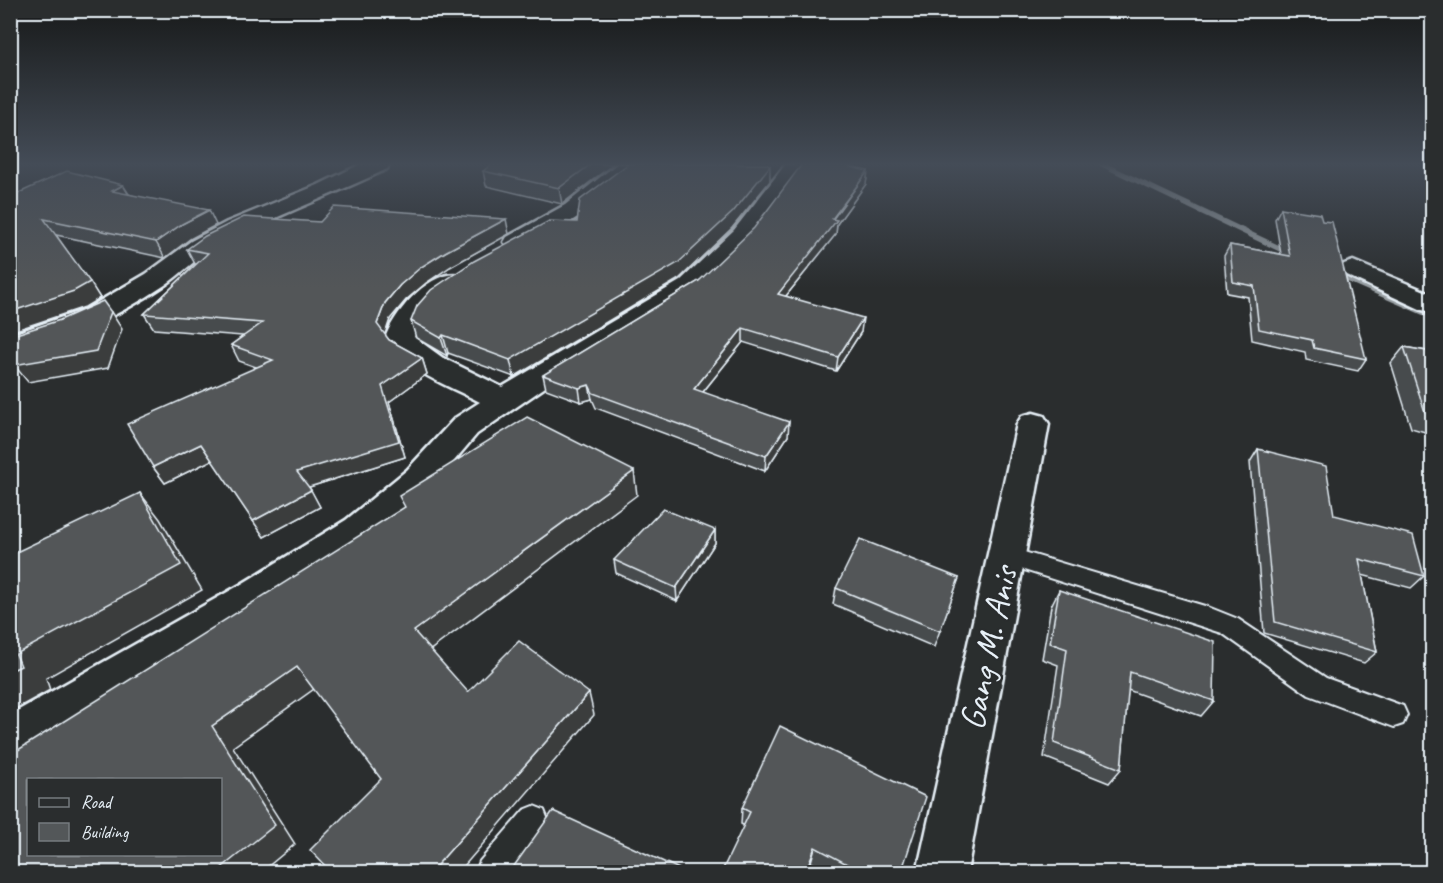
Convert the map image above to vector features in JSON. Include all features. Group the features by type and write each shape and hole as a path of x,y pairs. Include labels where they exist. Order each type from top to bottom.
{"street":[{"path":"10,345 96,315 155,280 200,246 236,227 289,205"},
{"path":"498,252 559,219 577,205"},
{"path":"10,740 254,597 359,530 419,479 466,426 502,400 617,327 688,286 711,268 743,235 766,205"},
{"path":"471,267 409,314 401,327 399,339 406,348 419,357 502,400"},
{"path":"1353,269 1432,304"},
{"name":"Gang M. Anis","path":"942,873 1033,424"}],"lane":[{"path":"1007,556 1219,622 1267,650 1318,687 1394,715"},
{"path":"491,873 534,820"}],"building":[{"path":"10,205 185,205 209,210 182,224 156,242 44,219 90,282 74,291 10,312"},
{"path":"579,205 738,205 678,263 510,360 443,335 441,338 411,321 417,306 431,290 474,261 549,221 577,222"},
{"path":"771,205 842,205 832,219 837,220 778,294 863,318 838,357 743,328 694,389 789,422 766,456 593,393 589,385 579,388 543,375 699,281 754,228"},
{"path":"334,207 506,219 421,267 400,285 385,303 377,324 389,340 422,358 382,386 399,441 297,472 311,490 253,521 201,444 153,467 127,424 273,360 231,345 262,323 144,314 208,253 187,249 205,236 244,217 320,222"},
{"path":"1281,208 1320,214 1322,221 1332,222 1366,359 1314,348 1312,340 1259,329 1254,286 1233,282 1230,245 1290,256"},
{"path":"103,301 111,312 96,351 14,365 10,358 10,336 60,320"},
{"path":"1404,347 1432,352 1432,414 1425,412"},
{"path":"527,417 634,471 414,631 468,692 519,641 589,693 430,873 332,873 310,850 381,779 297,667 212,726 275,825 215,873 10,873 10,755 405,507 399,496"},
{"path":"1258,449 1326,466 1334,515 1413,535 1424,576 1359,559 1377,652 1275,622"},
{"path":"140,493 181,565 16,654 21,666 10,671 10,555"},
{"path":"663,509 715,530 676,588 614,560"},
{"path":"860,539 959,578 940,631 836,588"},
{"path":"1059,590 1215,642 1214,701 1130,672 1121,769 1054,743 1067,649 1050,643"},
{"path":"780,726 926,797 901,873 864,873 815,847 805,873 721,873 750,812 742,808"},
{"path":"553,811 688,873 509,873"}],"waterway":[{"path":"1188,205 1297,256"},
{"path":"1331,271 1432,316"}]}
